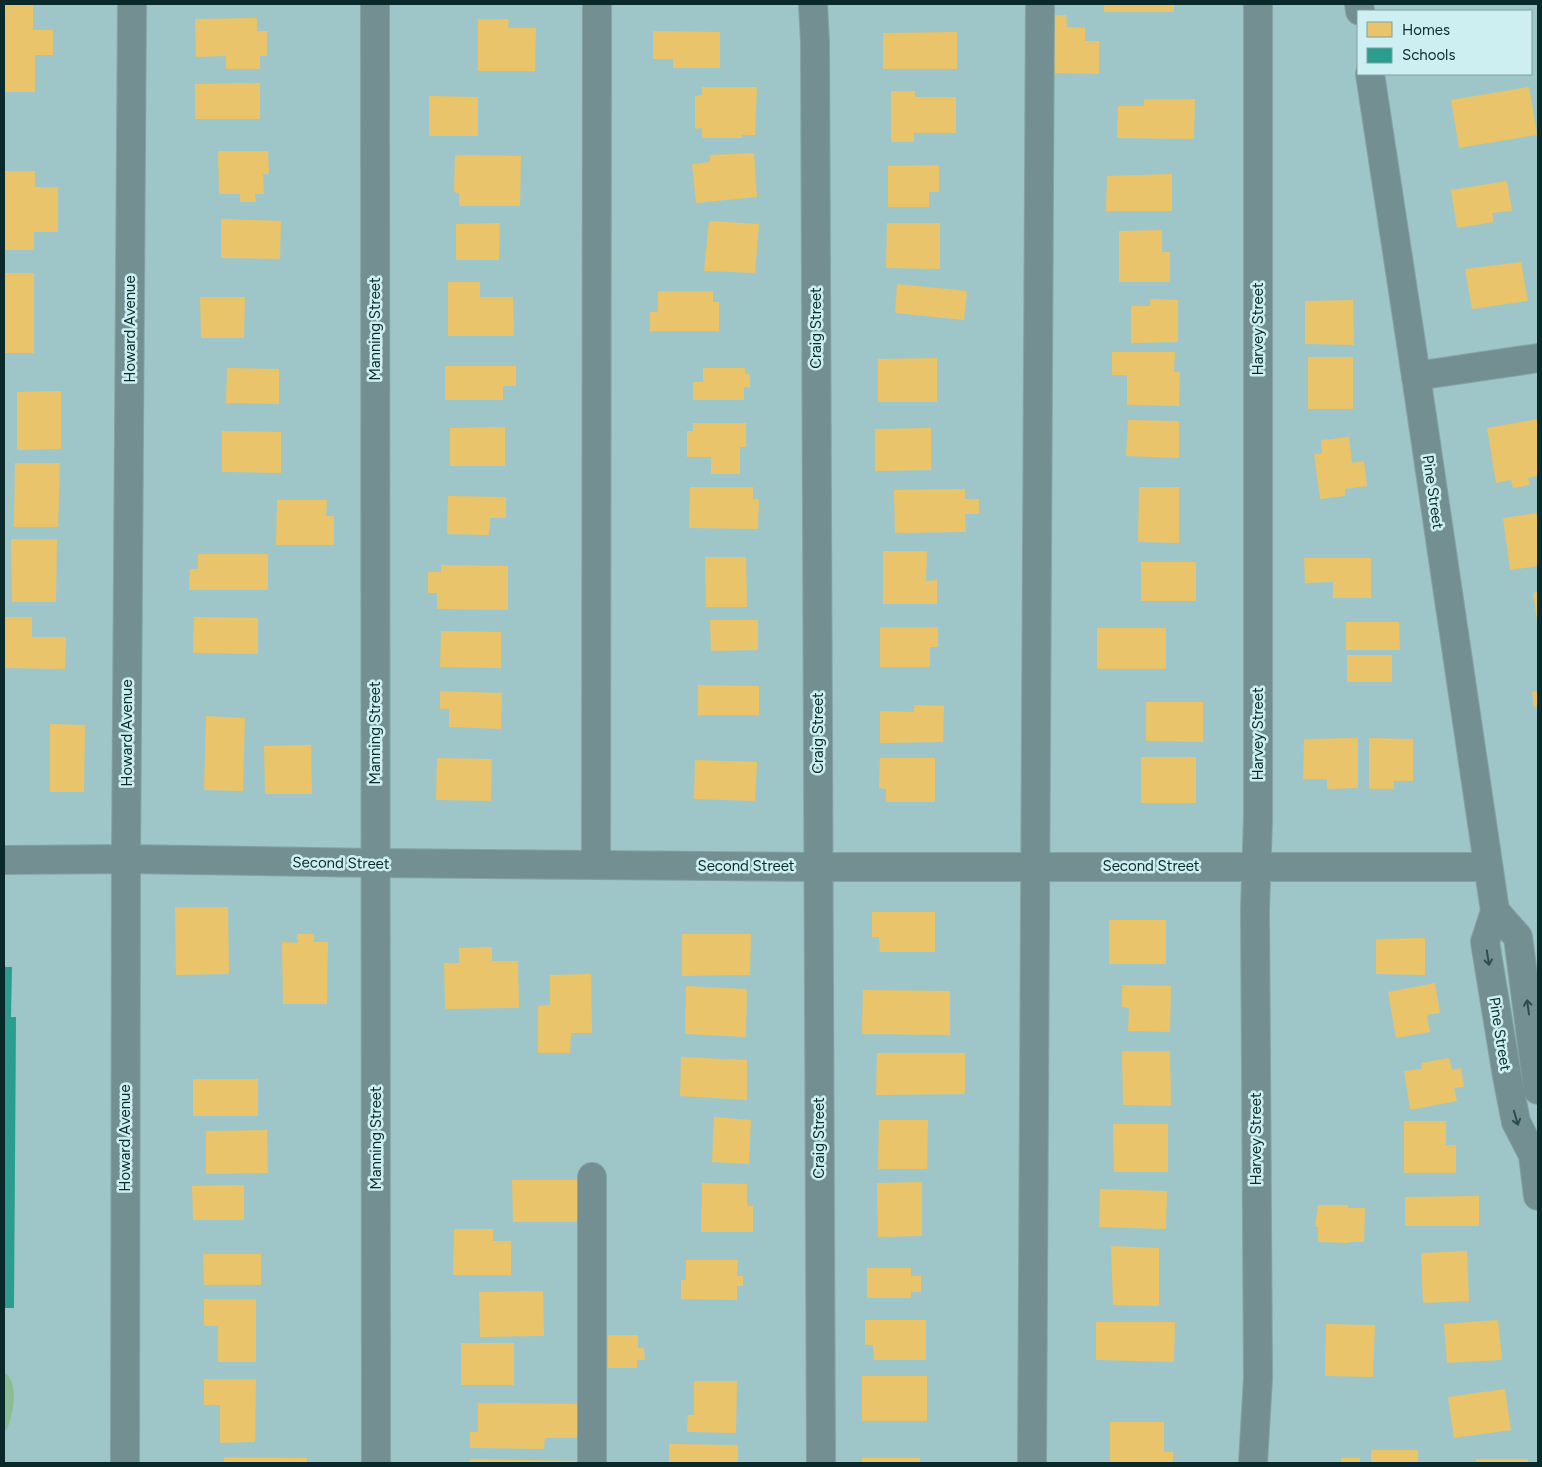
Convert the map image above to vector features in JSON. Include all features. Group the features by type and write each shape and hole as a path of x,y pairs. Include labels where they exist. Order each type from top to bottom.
{"street":[{"name":"Howard Avenue","path":"125,1463 126,859 132,4"},
{"name":"Manning Street","path":"375,4 376,1463"},
{"path":"596,865 597,4"},
{"name":"Craig Street","path":"813,4 815,43 821,1463"},
{"path":"1032,1463 1040,4"},
{"name":"Harvey Street","path":"1253,1463 1258,1378 1256,866 1258,819 1258,4"},
{"name":"Pine Street","path":"1370,75 1495,911 1486,942 1516,1122 1535,1143 1538,1196"},
{"path":"1416,376 1538,358"},
{"name":"Second Street","path":"4,860 126,859 596,865 1488,867"},
{"name":"Pine Street","path":"1495,911 1518,937 1538,1078"},
{"path":"1507,1076 1538,1078"},
{"path":"592,1177 592,1463"}],"green space":[{"path":"4,1372 12,1383 14,1399 9,1423 4,1431"}],"building: Homes":[{"path":"4,4 33,4 33,30 53,30 53,55 35,55 35,92 4,92"},
{"path":"1104,4 1174,4 1174,12 1104,12"},
{"path":"1053,15 1066,15 1067,27 1085,28 1085,41 1099,41 1099,74 1053,73"},
{"path":"257,18 257,31 267,31 267,56 260,56 260,69 226,69 226,56 196,57 195,19"},
{"path":"478,19 509,19 508,28 536,28 535,71 478,71"},
{"path":"653,31 720,32 720,68 673,68 673,59 653,59"},
{"path":"957,32 957,69 883,69 883,33"},
{"path":"260,83 260,119 195,119 195,84"},
{"path":"702,87 757,87 755,135 742,135 742,138 702,138 702,128 695,129 695,96 702,95"},
{"path":"1529,87 1537,135 1459,148 1451,100"},
{"path":"891,91 915,91 915,97 956,97 956,133 914,133 914,142 891,142"},
{"path":"429,96 478,97 478,136 429,136"},
{"path":"1144,99 1195,99 1194,139 1117,138 1118,106 1144,106"},
{"path":"218,151 268,151 269,174 263,174 264,194 255,194 256,202 240,202 240,194 219,194"},
{"path":"754,153 757,197 696,203 692,164 710,162 710,155"},
{"path":"455,155 521,156 520,206 459,206 459,193 454,192"},
{"path":"939,165 939,192 929,192 929,207 888,207 888,166"},
{"path":"4,171 35,171 35,187 58,187 58,232 34,232 34,250 4,250"},
{"path":"1172,174 1172,211 1106,211 1107,176"},
{"path":"1507,181 1512,211 1492,213 1494,222 1457,228 1451,190"},
{"path":"221,219 281,221 280,259 221,258"},
{"path":"709,221 759,224 755,273 704,271"},
{"path":"500,223 499,260 456,260 456,224"},
{"path":"887,223 940,223 940,269 886,268"},
{"path":"1162,230 1162,252 1170,252 1170,282 1119,282 1119,231"},
{"path":"1521,262 1528,301 1472,309 1465,269"},
{"path":"4,273 34,273 34,353 4,353"},
{"path":"448,282 480,282 480,297 513,297 514,336 448,336"},
{"path":"897,284 967,291 964,320 895,313"},
{"path":"658,291 713,291 713,302 719,302 719,331 650,331 650,312 658,312"},
{"path":"200,297 245,297 244,338 201,338"},
{"path":"1150,299 1178,300 1178,342 1131,343 1131,306 1150,306"},
{"path":"1353,300 1354,345 1305,344 1305,301"},
{"path":"1112,352 1175,352 1174,372 1180,372 1179,406 1127,405 1127,375 1112,375"},
{"path":"1308,357 1353,357 1353,409 1308,409"},
{"path":"937,358 937,402 878,402 878,359"},
{"path":"445,366 516,366 516,386 503,386 503,400 445,400"},
{"path":"227,368 279,369 279,404 226,403"},
{"path":"703,368 745,368 745,374 750,374 750,387 744,387 744,400 693,400 693,382 703,382"},
{"path":"61,391 61,449 17,450 17,392"},
{"path":"1538,419 1538,476 1528,478 1530,485 1513,488 1511,480 1496,483 1487,428"},
{"path":"1128,420 1179,421 1179,458 1126,456"},
{"path":"693,423 746,423 746,447 740,447 740,474 711,474 711,457 687,457 687,431 693,431"},
{"path":"505,427 505,466 450,466 450,428"},
{"path":"931,428 931,470 875,471 875,429"},
{"path":"222,431 281,432 281,473 222,472"},
{"path":"1349,437 1352,463 1364,461 1367,486 1345,489 1345,496 1320,499 1314,454 1322,454 1321,440"},
{"path":"15,463 60,463 58,527 14,527"},
{"path":"690,487 753,487 753,499 759,499 758,529 689,528"},
{"path":"1139,487 1179,487 1179,543 1138,542"},
{"path":"965,489 965,499 979,499 979,514 965,514 966,532 895,533 894,490"},
{"path":"448,496 506,497 506,518 490,518 489,535 447,534"},
{"path":"277,500 327,500 326,516 334,516 334,545 276,545"},
{"path":"1538,513 1538,566 1510,570 1503,518"},
{"path":"11,539 57,539 56,602 12,602"},
{"path":"883,551 927,551 926,581 937,580 937,604 883,604"},
{"path":"198,554 268,554 268,590 189,590 190,569 198,569"},
{"path":"705,557 746,557 747,607 706,607"},
{"path":"1304,558 1371,558 1371,598 1333,598 1333,582 1305,583"},
{"path":"1141,562 1196,562 1196,601 1141,601"},
{"path":"441,565 508,566 508,610 437,609 437,593 428,593 428,572 441,572"},
{"path":"1538,592 1538,620 1537,620 1533,593"},
{"path":"4,617 32,617 32,637 66,637 65,669 4,668"},
{"path":"194,617 258,618 258,654 193,653"},
{"path":"710,620 758,620 758,650 711,651"},
{"path":"1346,622 1399,622 1400,650 1346,650"},
{"path":"880,627 938,627 938,647 930,647 930,667 880,667"},
{"path":"1097,628 1166,628 1166,669 1097,669"},
{"path":"441,631 501,632 501,668 440,667"},
{"path":"1347,655 1392,655 1392,682 1347,682"},
{"path":"698,685 759,686 759,715 698,715"},
{"path":"440,691 502,693 501,729 449,727 449,709 440,709"},
{"path":"1538,691 1538,706 1534,707 1532,692"},
{"path":"1146,702 1203,702 1203,742 1146,741"},
{"path":"914,705 944,706 943,742 880,743 880,711 914,712"},
{"path":"206,716 245,718 243,791 204,790"},
{"path":"50,724 85,725 84,792 50,792"},
{"path":"1358,738 1358,788 1327,789 1327,779 1303,779 1304,739"},
{"path":"1369,738 1413,739 1413,781 1394,781 1394,789 1369,789"},
{"path":"311,745 312,794 265,794 264,746"},
{"path":"1141,757 1196,757 1196,803 1141,803"},
{"path":"437,758 492,759 491,801 436,800"},
{"path":"880,758 935,758 935,802 886,802 886,789 879,788"},
{"path":"695,760 757,762 755,801 694,799"},
{"path":"175,907 228,907 229,974 176,975"},
{"path":"872,912 935,912 935,952 880,952 879,937 872,937"},
{"path":"1109,920 1166,920 1166,964 1109,964"},
{"path":"297,934 314,934 314,942 328,942 327,1004 283,1004 282,942 298,943"},
{"path":"682,934 751,934 750,975 682,976"},
{"path":"1425,938 1425,975 1376,974 1376,939"},
{"path":"492,947 492,961 518,961 519,1008 445,1009 444,963 459,963 459,948"},
{"path":"591,974 592,1033 571,1033 570,1053 538,1053 538,1006 550,1005 550,975"},
{"path":"1435,983 1440,1013 1427,1015 1430,1032 1396,1038 1388,992"},
{"path":"1122,985 1171,986 1170,1032 1128,1031 1129,1008 1122,1007"},
{"path":"686,986 747,989 746,1037 685,1034"},
{"path":"863,990 950,991 950,1035 862,1034"},
{"path":"1122,1051 1170,1051 1171,1106 1123,1105"},
{"path":"877,1053 965,1053 965,1094 876,1095"},
{"path":"681,1057 747,1060 747,1100 680,1096"},
{"path":"1449,1058 1452,1070 1461,1068 1464,1087 1454,1088 1457,1101 1410,1110 1404,1071 1422,1069 1421,1063"},
{"path":"193,1079 258,1079 258,1116 193,1116"},
{"path":"714,1117 751,1120 749,1164 712,1162"},
{"path":"879,1120 928,1120 927,1169 878,1169"},
{"path":"1404,1121 1446,1121 1446,1145 1456,1145 1456,1173 1404,1173"},
{"path":"1113,1124 1168,1124 1168,1172 1114,1172"},
{"path":"267,1130 268,1173 206,1174 206,1131"},
{"path":"512,1180 583,1180 584,1222 513,1222"},
{"path":"922,1182 922,1236 878,1237 877,1183"},
{"path":"702,1183 747,1184 747,1206 753,1206 753,1232 701,1232"},
{"path":"244,1185 244,1220 193,1220 192,1186"},
{"path":"1100,1189 1167,1191 1166,1229 1099,1227"},
{"path":"1479,1196 1479,1226 1405,1226 1405,1197"},
{"path":"1318,1205 1348,1205 1348,1208 1365,1208 1364,1242 1318,1242 1318,1227 1315,1227"},
{"path":"454,1229 493,1229 493,1241 511,1241 511,1275 453,1275"},
{"path":"1111,1246 1159,1248 1159,1306 1113,1305"},
{"path":"1467,1251 1469,1301 1423,1303 1421,1253"},
{"path":"203,1254 261,1254 261,1285 204,1285"},
{"path":"686,1260 738,1260 737,1276 743,1276 743,1286 737,1286 737,1300 681,1299 681,1280 686,1280"},
{"path":"867,1268 911,1268 911,1276 921,1276 921,1292 911,1292 911,1298 867,1298"},
{"path":"543,1291 544,1336 480,1337 479,1292"},
{"path":"204,1299 256,1299 256,1362 218,1362 218,1326 204,1326"},
{"path":"865,1320 926,1320 926,1360 874,1360 873,1345 865,1345"},
{"path":"1498,1320 1502,1360 1447,1363 1444,1324"},
{"path":"1096,1322 1175,1322 1174,1362 1096,1360"},
{"path":"1326,1324 1375,1325 1373,1377 1325,1376"},
{"path":"608,1335 638,1335 638,1348 644,1348 645,1360 637,1360 637,1368 608,1368"},
{"path":"461,1343 514,1343 514,1385 461,1385"},
{"path":"862,1376 927,1376 927,1421 862,1421"},
{"path":"204,1379 256,1379 255,1442 220,1443 220,1405 204,1405"},
{"path":"694,1381 737,1381 736,1433 687,1432 688,1415 694,1415"},
{"path":"1505,1389 1511,1430 1454,1438 1448,1397"},
{"path":"478,1403 583,1404 583,1438 545,1438 544,1449 470,1448 470,1432 478,1432"},
{"path":"1110,1422 1164,1422 1164,1452 1173,1452 1173,1463 1110,1463"},
{"path":"669,1444 738,1445 738,1463 669,1463"},
{"path":"1371,1450 1418,1450 1418,1463 1371,1463"},
{"path":"224,1457 307,1458 307,1463 224,1463"},
{"path":"862,1458 920,1458 920,1463 862,1463"},
{"path":"1341,1458 1360,1458 1360,1463 1341,1463"},
{"path":"470,1459 583,1461 583,1463 469,1463"},
{"path":"1476,1459 1528,1459 1528,1463 1476,1463"}],"building: Schools":[{"path":"4,967 12,967 11,1017 16,1017 14,1308 4,1308"}]}
